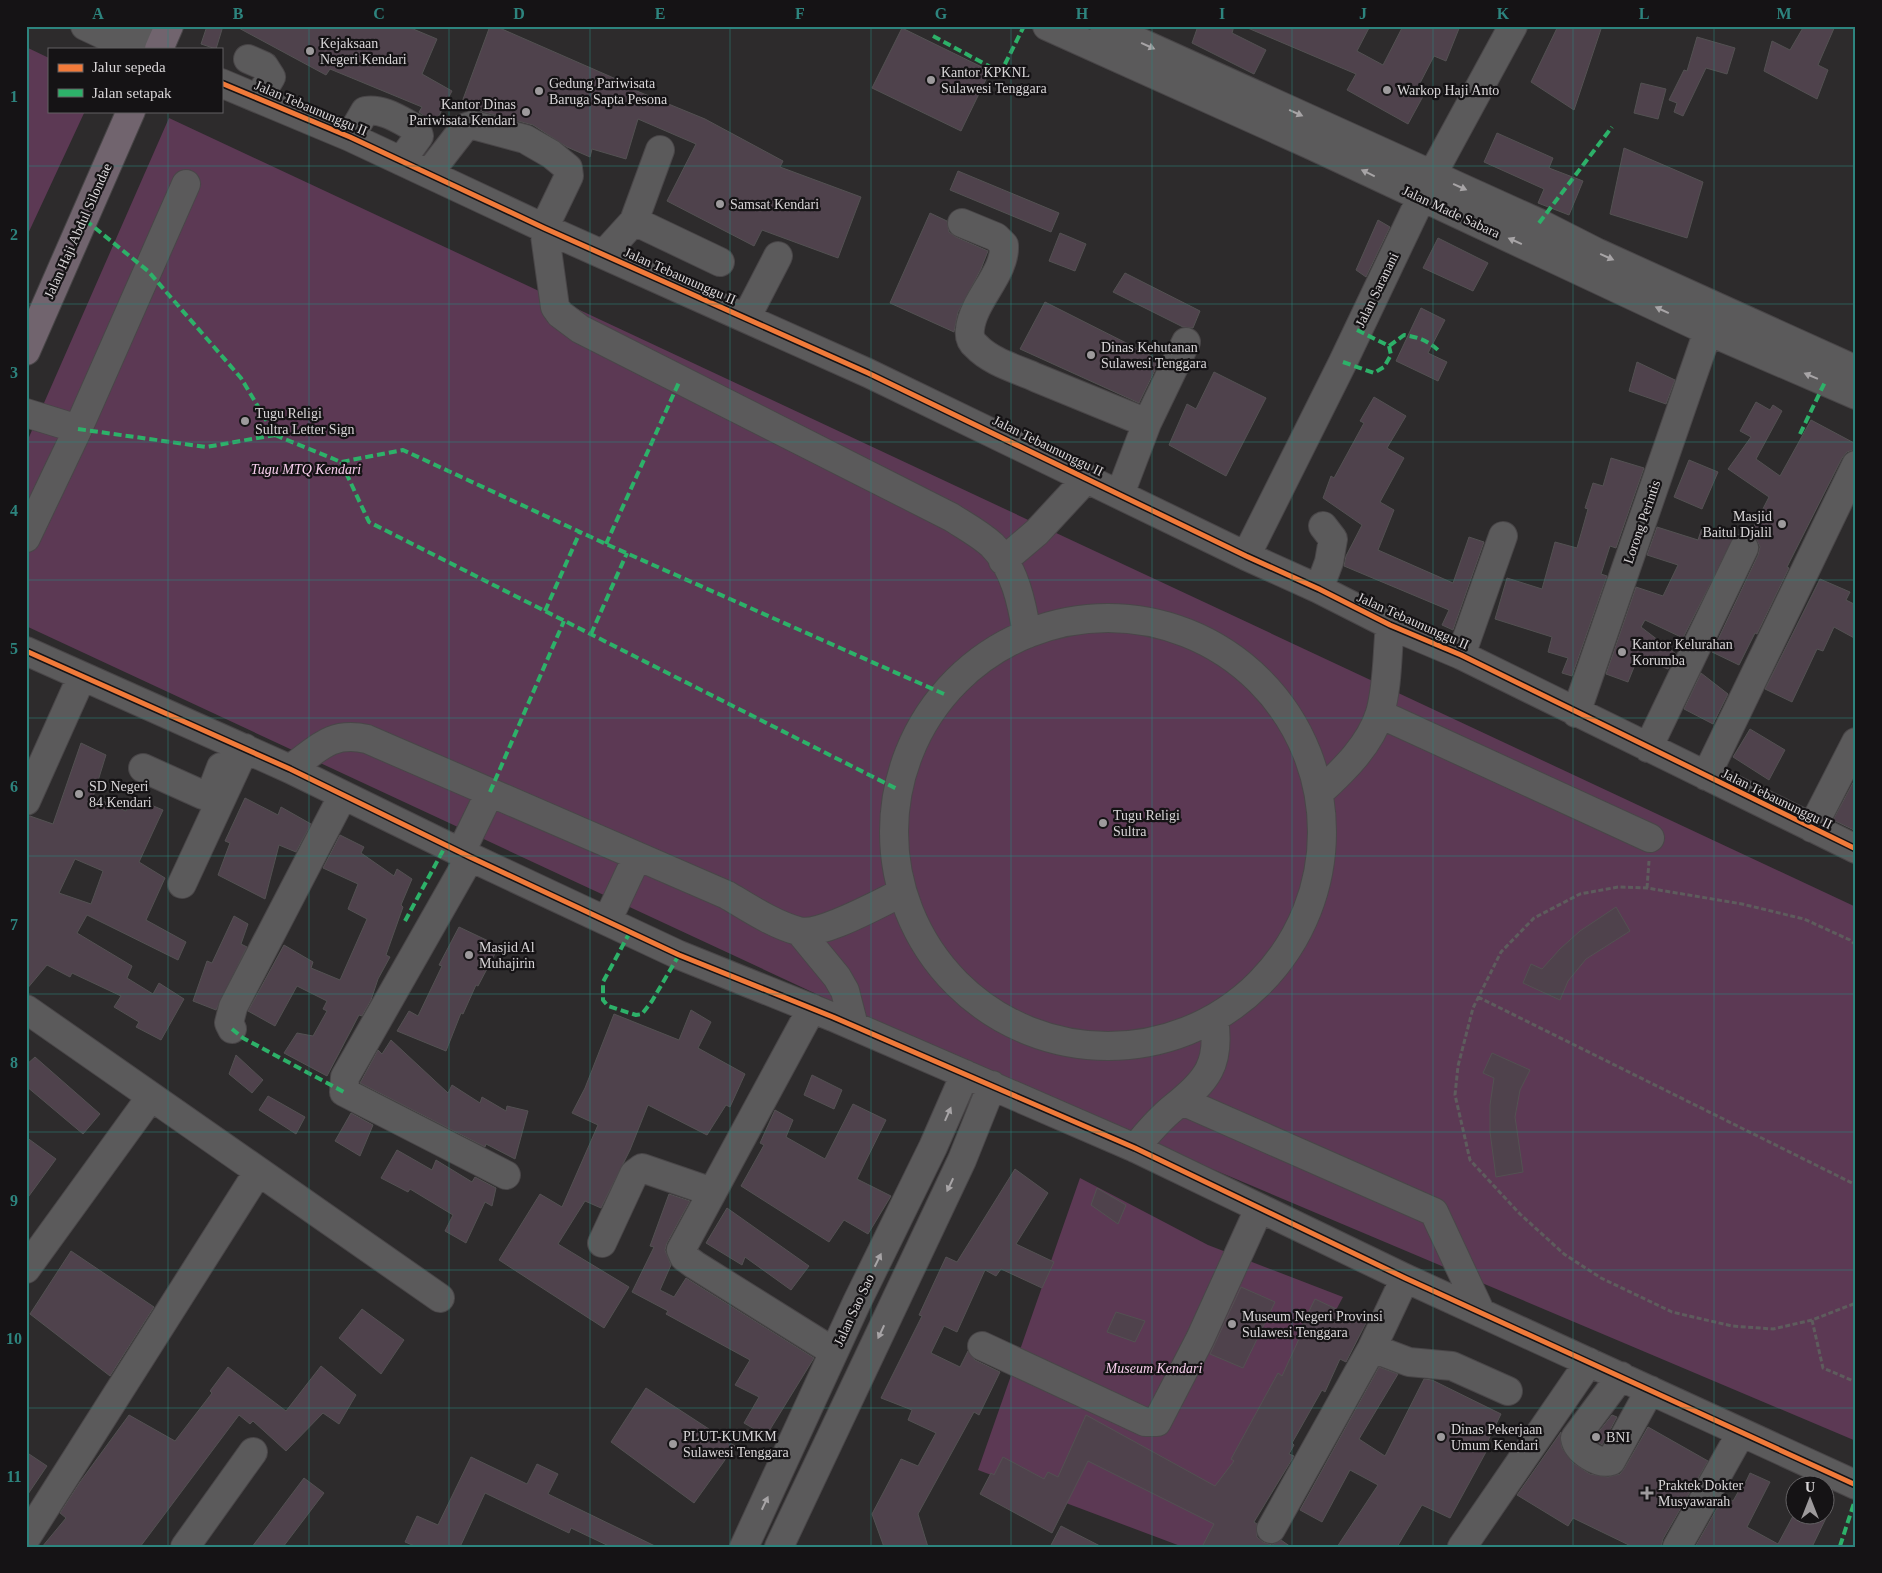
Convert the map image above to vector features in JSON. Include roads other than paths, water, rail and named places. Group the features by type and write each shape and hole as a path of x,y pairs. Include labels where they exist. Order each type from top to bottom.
{"highway":[{"name":"Jalan Haji Abdul Silondae","path":"26,352 131,112"}],"street":[{"path":"85,26 132,48"},
{"path":"135,26 164,38"},
{"name":"Jalan Made Sabara","path":"1048,26 1311,145 1427,187 1856,370"},
{"name":"Jalan Made Sabara","path":"1104,26 1427,187 1708,331 1856,395"},
{"name":"Jalan Saranani","path":"1246,556 1343,362 1427,187 1513,26"},
{"path":"248,59 264,66 271,77 259,97"},
{"name":"Jalan Tebaununggu II","path":"222,83 259,97 350,137 544,228 868,373 1246,556 1319,588 1390,625 1461,655 1856,849"},
{"path":"350,137 366,111 372,110 390,114 417,130 419,136 401,161"},
{"path":"429,173 464,128 473,124 525,139 551,154 568,168 569,176 544,228 552,299 560,314 573,324 951,517 993,546 1003,560 1012,576 1020,599 1028,634"},
{"path":"604,254 634,221 660,150"},
{"path":"26,538 78,429 186,184"},
{"path":"634,221 720,262"},
{"path":"962,223 996,237 1004,245 1005,252 974,313 970,330 971,340 975,346 1000,362 1147,423"},
{"path":"746,318 778,256"},
{"name":"Lorong Perintis","path":"1576,713 1708,331"},
{"path":"1120,494 1147,423 1186,342"},
{"path":"26,413 78,429"},
{"path":"1706,776 1856,465"},
{"path":"1003,560 1037,532 1087,478"},
{"path":"1319,588 1329,562 1333,539 1323,526"},
{"path":"1461,655 1503,536"},
{"path":"1648,748 1744,548"},
{"path":"1080,620 1134,620 1186,633 1234,659 1274,696 1303,741 1320,792 1322,858 1304,922 1266,978 1214,1019 1162,1040 1108,1047 1053,1039 1002,1019 957,986 923,943 901,893 893,841 897,789 914,738 944,694 982,659 1028,634 1080,620"},
{"path":"1320,792 1352,760 1370,735 1380,714 1390,625"},
{"path":"26,651 290,769 465,855 680,956 812,1008 1135,1148 1405,1278 1856,1485"},
{"path":"26,801 82,676"},
{"path":"1380,714 1650,838"},
{"path":"290,769 334,737 352,735 367,739 727,895 764,917 800,932 837,977 845,991 854,1026"},
{"path":"1812,828 1856,742"},
{"path":"143,768 203,795 214,788 238,745"},
{"path":"182,884 238,745"},
{"path":"490,792 465,855 345,1076 344,1092 506,1175"},
{"path":"232,1029 230,1016 233,1007 343,795"},
{"path":"607,921 637,857"},
{"path":"800,932 831,926 901,893"},
{"path":"812,1008 682,1247 684,1257 834,1352"},
{"path":"26,1009 150,1098 440,1298"},
{"path":"1135,1148 1151,1128 1196,1090 1212,1066 1216,1051 1214,1019"},
{"name":"Jalan Sao Sao","path":"744,1547 834,1352 933,1147 965,1074"},
{"path":"779,1547 962,1160 992,1085"},
{"path":"26,1269 150,1098"},
{"path":"1182,1101 1434,1212 1481,1313"},
{"path":"602,1243 634,1174 642,1168 712,1192"},
{"path":"26,1538 258,1172"},
{"path":"982,1346 1145,1422 1157,1422 1200,1339 1259,1209"},
{"path":"1271,1529 1372,1348 1405,1278"},
{"path":"1372,1348 1399,1359 1452,1366 1508,1391"},
{"path":"1462,1547 1589,1362"},
{"path":"1621,1376 1575,1438 1578,1446 1596,1459 1606,1463 1612,1461 1650,1390"},
{"path":"1677,1547 1741,1433"},
{"path":"185,1547 254,1452"}],"place":[{"name":"Kejaksaan Negeri Kendari","path":"310,51"},
{"name":"Kantor KPKNL Sulawesi Tenggara","path":"931,80"},
{"name":"Warkop Haji Anto","path":"1387,90"},
{"name":"Gedung Pariwisata Baruga Sapta Pesona","path":"539,91"},
{"name":"Kantor Dinas Pariwisata Kendari","path":"526,112"},
{"name":"Samsat Kendari","path":"720,204"},
{"name":"Dinas Kehutanan Sulawesi Tenggara","path":"1091,355"},
{"name":"Tugu Religi Sultra Letter Sign","path":"245,421"},
{"name":"Masjid Baitul Djalil","path":"1782,524"},
{"name":"Kantor Kelurahan Korumba","path":"1622,652"},
{"name":"SD Negeri 84 Kendari","path":"79,794"},
{"name":"Tugu Religi Sultra","path":"1103,823"},
{"name":"Masjid Al Muhajirin","path":"469,955"},
{"name":"Museum Negeri Provinsi Sulawesi Tenggara","path":"1232,1324"},
{"name":"Dinas Pekerjaan Umum Kendari","path":"1441,1437"},
{"name":"BNI","path":"1596,1437"},
{"name":"PLUT-KUMKM Sulawesi Tenggara","path":"673,1444"},
{"name":"Praktek Dokter Musyawarah","path":"1647,1493"}],"park label":[{"name":"Tugu MTQ Kendari","path":"306,469"},
{"name":"Museum Kendari","path":"1154,1368"}]}
